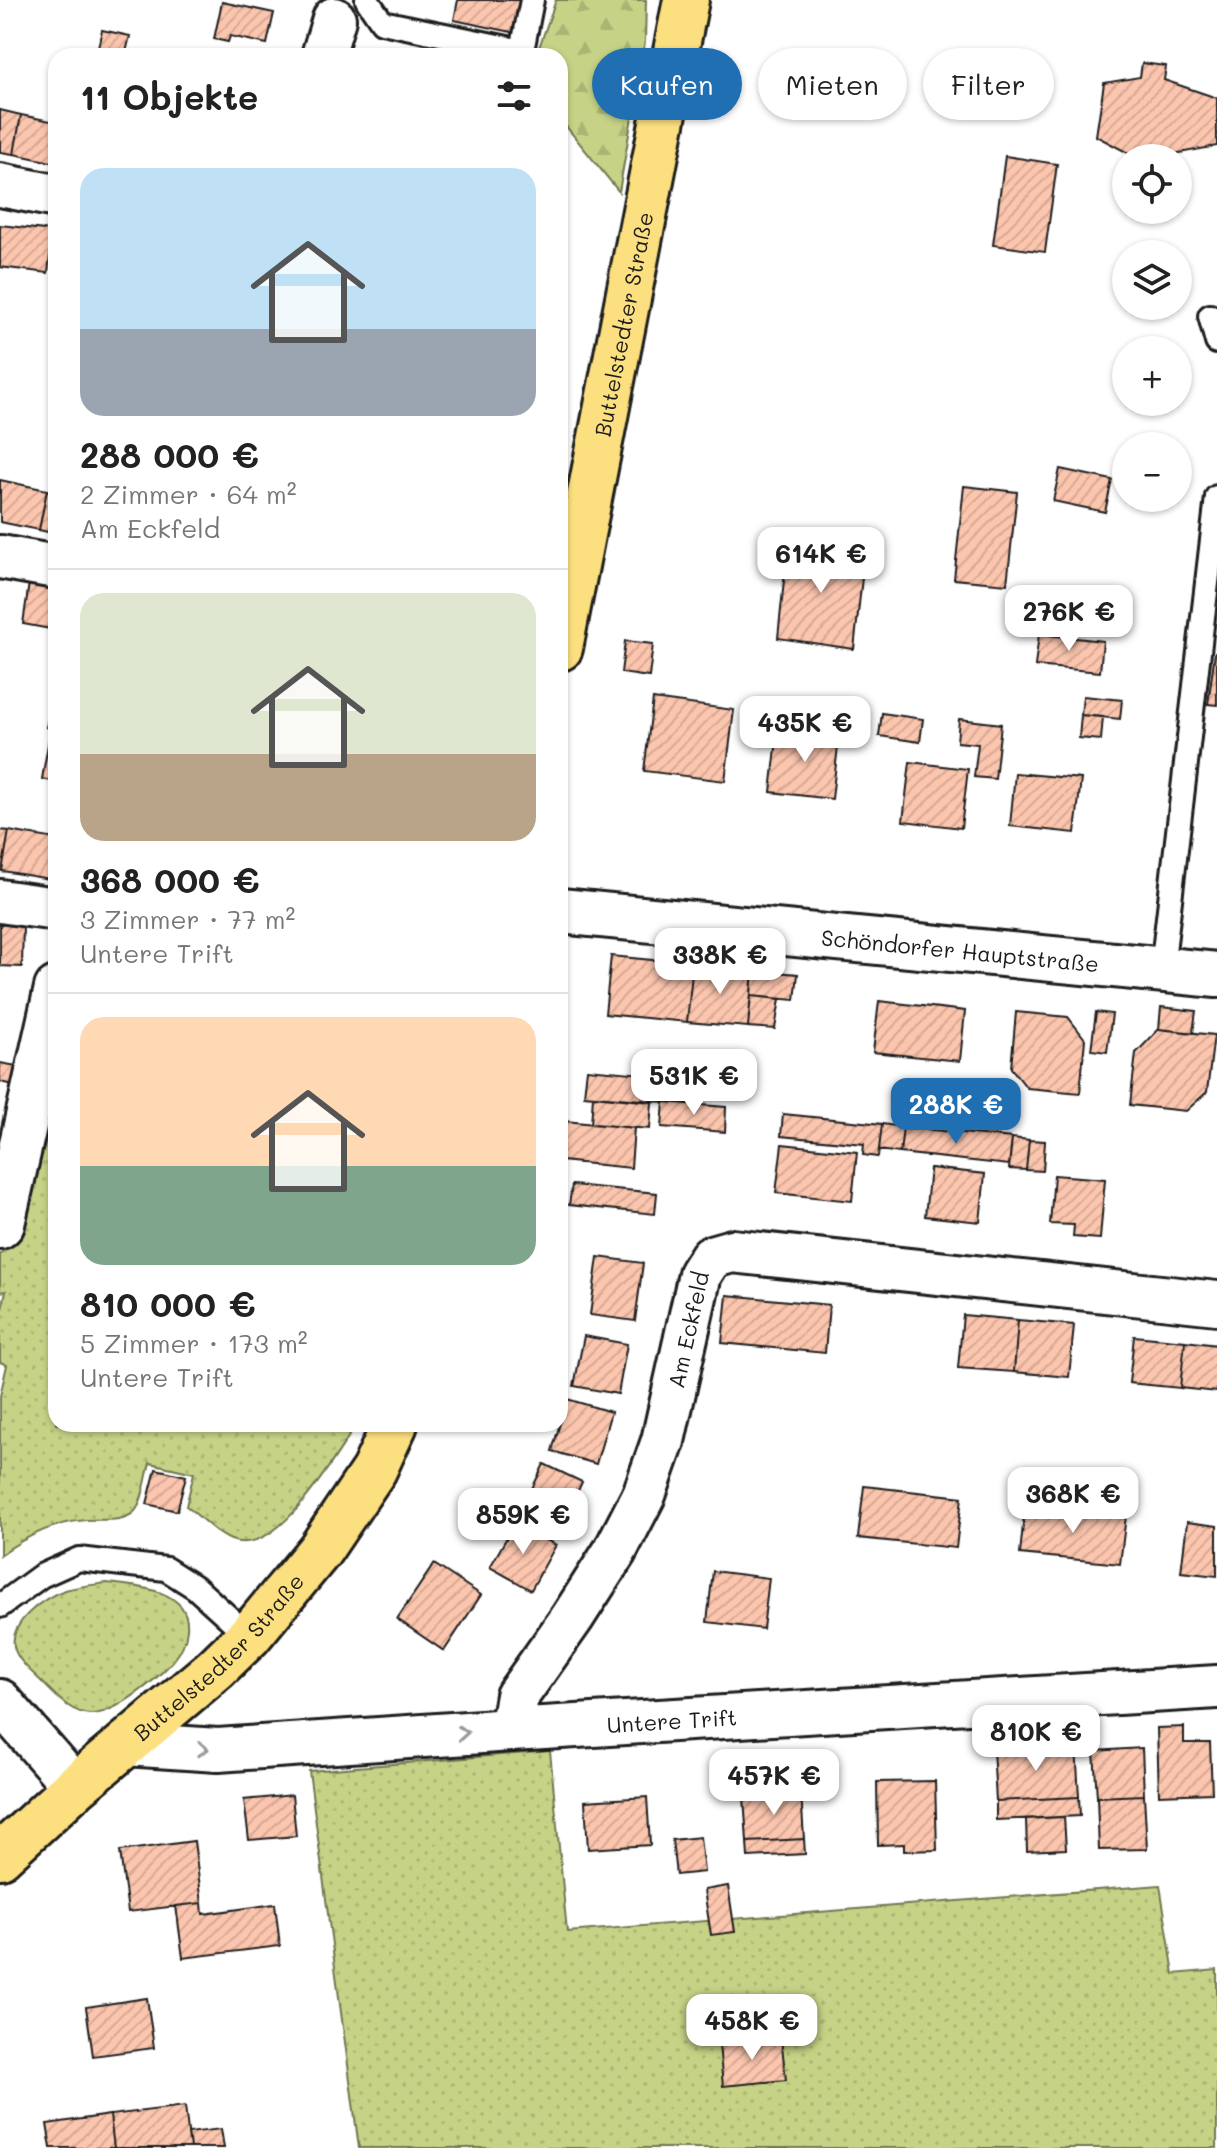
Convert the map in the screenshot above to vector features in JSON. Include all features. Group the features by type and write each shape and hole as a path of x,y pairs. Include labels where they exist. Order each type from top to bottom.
{"main road":[{"name":"Buttelstedter Straße","path":"568,607 686,0"},
{"name":"Buttelstedter Straße","path":"0,1856 249,1636 320,1550 374,1470 391,1432"}],"street":[{"path":"0,185 48,194"},
{"path":"0,557 48,566"},
{"path":"0,901 48,908"},
{"name":"Schöndorfer Hauptstraße","path":"568,912 1217,975"},
{"path":"0,1227 48,1024"},
{"name":"Am Eckfeld","path":"511,1730 517,1696 615,1551 644,1495 663,1441 700,1274 711,1257 732,1251 1217,1303"},
{"name":"Untere Trift","path":"125,1744 218,1750 1217,1687"},
{"path":"0,1701 75,1787"}],"lane":[{"path":"523,48 532,0"},
{"path":"346,19 382,22 508,48"},
{"path":"1210,316 1217,342"},
{"path":"1162,969 1217,497"},
{"path":"0,1606 41,1576 79,1559 166,1569 196,1588 249,1636"}],"green space":[{"path":"556,0 646,0 644,48 592,48 592,120 631,120 619,192 568,129 568,48 539,48"},
{"path":"48,1105 48,1432 351,1432 316,1485 284,1522 249,1542 231,1540 186,1506 194,1473 150,1463 140,1502 130,1515 119,1519 74,1521 52,1527 0,1555 0,1396 7,1365 0,1362 0,1318 6,1291 0,1292 0,1254 11,1243"},
{"path":"107,1583 146,1588 171,1598 180,1605 186,1616 187,1629 176,1658 147,1685 113,1708 92,1714 73,1709 29,1670 17,1655 14,1640 21,1621 47,1599 65,1590"},
{"path":"550,1751 567,1932 1160,1885 1174,1974 1217,1970 1217,2148 359,2148 309,1771"}],"building":[{"path":"458,0 528,0 521,34 454,20"},
{"path":"222,2 274,13 267,44 230,36 228,42 214,39"},
{"path":"102,30 130,36 127,48 98,48"},
{"path":"1142,63 1166,66 1164,80 1217,98 1217,146 1192,151 1192,144 1112,144 1096,136 1104,83 1140,77"},
{"path":"0,110 21,115 14,154 0,152"},
{"path":"21,115 48,120 48,161 14,154"},
{"path":"1005,156 1057,164 1045,252 993,245"},
{"path":"0,225 48,230 48,273 0,267"},
{"path":"1060,469 1112,480 1105,512 1053,501"},
{"path":"0,480 47,490 39,530 0,522"},
{"path":"964,486 1017,492 1007,584 954,579"},
{"path":"47,490 48,532 39,530"},
{"path":"788,542 865,551 854,649 778,638"},
{"path":"29,583 48,586 48,629 23,624"},
{"path":"1039,634 1103,641 1100,672 1035,666"},
{"path":"625,641 653,644 649,677 621,673"},
{"path":"1217,652 1217,705 1208,704"},
{"path":"1083,696 1122,700 1120,719 1081,715"},
{"path":"653,699 734,710 725,781 644,771"},
{"path":"753,707 778,709 775,730 751,728"},
{"path":"882,713 923,719 920,742 879,736"},
{"path":"1081,715 1103,717 1101,740 1079,738"},
{"path":"959,719 1001,724 995,779 974,777 978,744 957,742"},
{"path":"778,730 839,737 832,799 771,792"},
{"path":"48,745 48,780 42,779"},
{"path":"910,762 968,769 961,828 903,821"},
{"path":"1015,773 1081,779 1075,833 1010,826"},
{"path":"0,830 9,831 2,871 0,870"},
{"path":"9,831 48,838 48,879 2,871"},
{"path":"0,924 23,924 22,967 0,966"},
{"path":"611,956 693,964 687,1022 605,1014"},
{"path":"693,964 753,970 748,1027 687,1022"},
{"path":"753,970 798,974 795,1000 751,996"},
{"path":"751,996 780,999 775,1029 748,1027"},
{"path":"879,1001 965,1011 960,1061 873,1052"},
{"path":"1161,1007 1196,1011 1193,1033 1159,1029"},
{"path":"1016,1012 1068,1017 1085,1039 1080,1093 1027,1088 1011,1068"},
{"path":"1096,1012 1112,1014 1107,1052 1091,1050"},
{"path":"1159,1029 1214,1035 1207,1092 1186,1111 1130,1105 1136,1053"},
{"path":"657,1052 691,1055 687,1104 584,1095 587,1069 655,1075"},
{"path":"0,1063 17,1066 14,1085 0,1082"},
{"path":"593,1096 652,1102 650,1129 591,1124"},
{"path":"664,1102 726,1107 725,1132 662,1127"},
{"path":"783,1114 882,1124 878,1157 863,1155 864,1144 781,1136"},
{"path":"568,1121 634,1128 631,1168 568,1162"},
{"path":"882,1124 903,1127 900,1153 879,1150"},
{"path":"903,1127 1012,1138 1009,1165 900,1153"},
{"path":"1012,1138 1029,1140 1026,1170 1009,1169"},
{"path":"1029,1140 1045,1141 1043,1171 1026,1170"},
{"path":"782,1144 857,1152 852,1201 776,1193"},
{"path":"930,1168 985,1174 980,1222 925,1216"},
{"path":"1054,1175 1105,1179 1100,1239 1073,1237 1074,1225 1050,1224"},
{"path":"572,1185 657,1193 655,1214 569,1205"},
{"path":"598,1257 643,1263 635,1321 590,1315"},
{"path":"727,1295 829,1305 825,1353 722,1343"},
{"path":"963,1315 1018,1320 1014,1372 958,1368"},
{"path":"1018,1320 1074,1325 1069,1377 1014,1372"},
{"path":"584,1336 627,1344 618,1394 574,1386"},
{"path":"1134,1336 1185,1341 1180,1388 1129,1383"},
{"path":"1185,1341 1217,1345 1217,1392 1180,1388"},
{"path":"568,1399 611,1412 596,1464 552,1451 557,1432 568,1432"},
{"path":"544,1464 582,1482 561,1527 522,1509"},
{"path":"156,1469 186,1476 177,1511 147,1504"},
{"path":"864,1486 962,1497 956,1548 858,1538"},
{"path":"1025,1505 1126,1516 1120,1564 1020,1554"},
{"path":"1187,1522 1217,1526 1217,1576 1181,1572"},
{"path":"515,1523 556,1545 531,1590 490,1567"},
{"path":"434,1564 481,1595 444,1651 397,1619"},
{"path":"713,1571 769,1578 763,1629 707,1622"},
{"path":"1184,1727 1184,1743 1210,1743 1212,1793 1159,1795 1157,1728"},
{"path":"1076,1746 1079,1797 996,1801 993,1749"},
{"path":"1142,1748 1144,1795 1097,1797 1094,1751"},
{"path":"935,1781 937,1850 904,1851 904,1844 878,1845 877,1782"},
{"path":"801,1792 804,1839 747,1842 744,1796"},
{"path":"292,1795 296,1836 249,1840 244,1800"},
{"path":"1144,1795 1147,1849 1099,1850 1097,1797"},
{"path":"647,1797 650,1845 588,1849 585,1801"},
{"path":"1079,1797 1080,1816 996,1820 996,1801"},
{"path":"1064,1817 1066,1849 1027,1851 1026,1819"},
{"path":"700,1837 704,1872 676,1875 672,1840"},
{"path":"804,1839 805,1854 748,1857 747,1842"},
{"path":"194,1841 202,1903 128,1912 120,1851"},
{"path":"728,1886 735,1932 711,1935 704,1890"},
{"path":"202,1903 203,1914 275,1904 280,1946 183,1958 176,1906"},
{"path":"147,1998 154,2048 93,2056 86,2007"},
{"path":"781,2038 786,2080 723,2086 719,2044"},
{"path":"185,2106 190,2148 114,2148 110,2115"},
{"path":"110,2115 114,2148 51,2148 47,2124"},
{"path":"221,2129 224,2148 190,2148 188,2133"}]}
